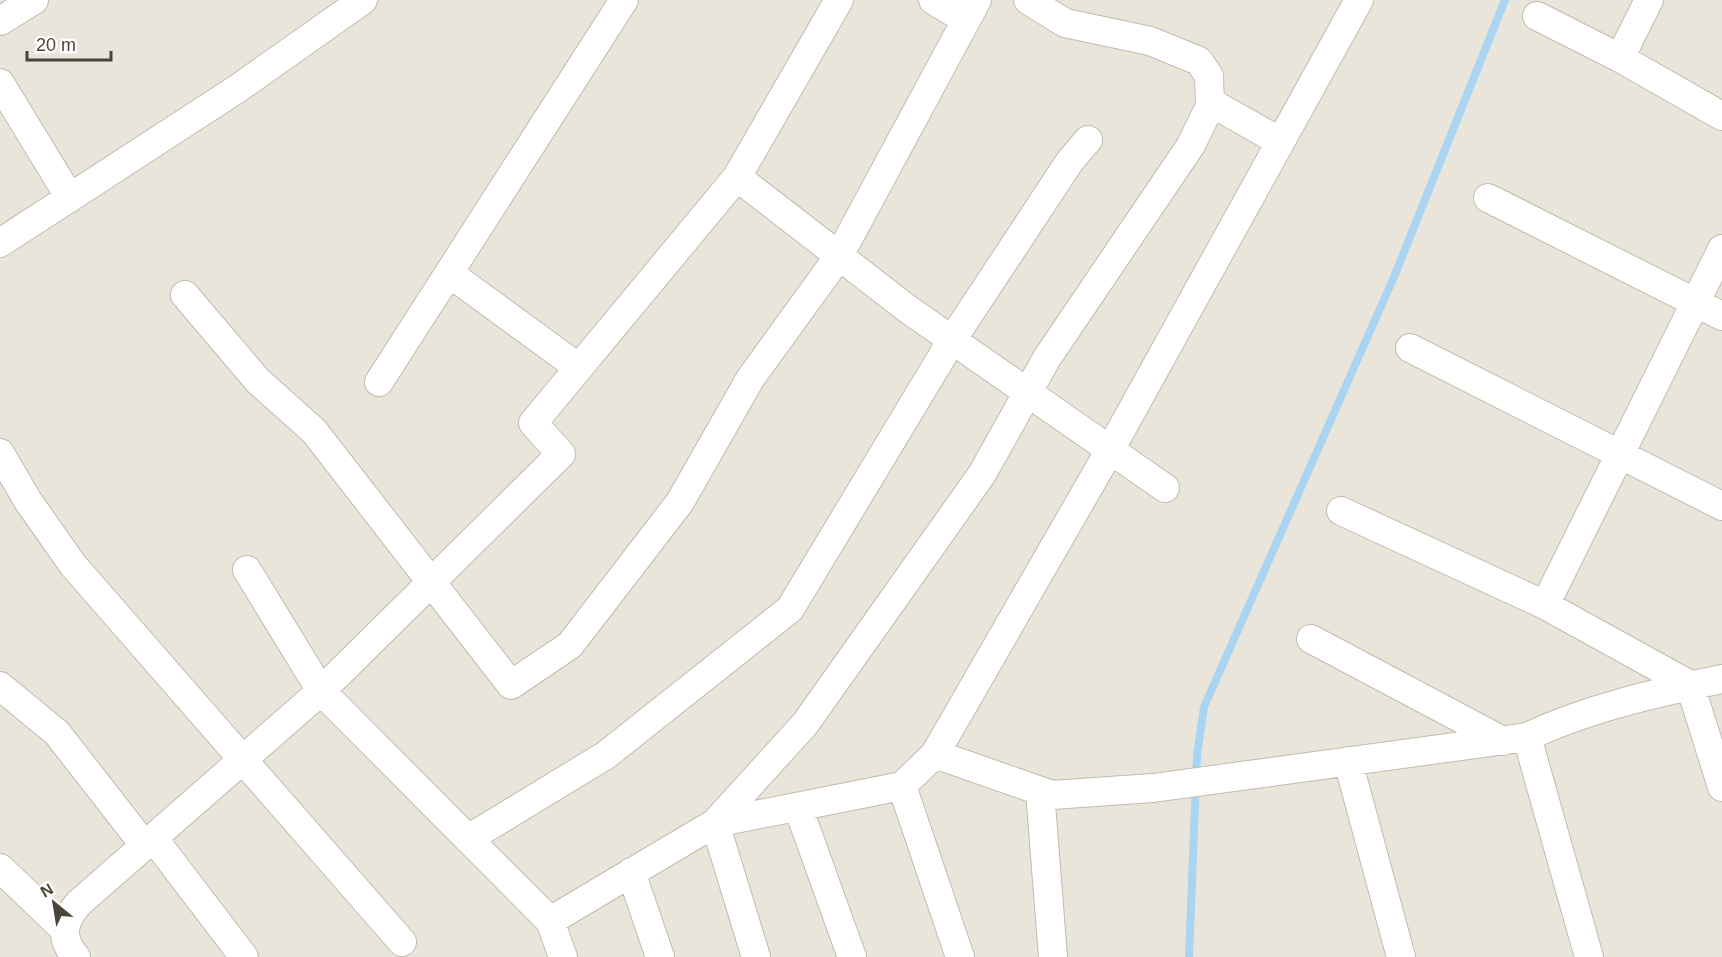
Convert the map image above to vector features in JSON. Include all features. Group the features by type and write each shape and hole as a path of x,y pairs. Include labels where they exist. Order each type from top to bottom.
{"street":[{"path":"0,21 34,0"},
{"path":"0,243 237,89 363,0"},
{"path":"76,957 68,948 64,929 66,920 79,903 321,691 561,454 533,423 737,177 839,0"},
{"path":"185,295 258,381 314,431 511,685 570,645 680,502 750,379 839,256 971,10 933,0"},
{"path":"550,921 715,823 805,724 982,474 1047,358 1191,145 1210,102 1208,72 1200,61 1150,41 1065,23 1028,0"},
{"path":"715,823 902,786 935,754 1110,450 1359,0"},
{"path":"1620,58 1649,0"},
{"path":"379,382 617,3"},
{"path":"1538,16 1620,58 1722,116"},
{"path":"0,83 70,198"},
{"path":"1210,102 1279,141"},
{"path":"468,839 606,755 790,609 952,340 1070,161 1088,140"},
{"path":"737,177 952,340 1165,488"},
{"path":"1488,198 1722,315"},
{"path":"1545,605 1722,249"},
{"path":"448,273 579,368"},
{"path":"1410,348 1722,506"},
{"path":"0,453 28,501 67,556 402,942"},
{"path":"1341,511 1545,605 1690,686 1722,787"},
{"path":"247,570 321,691 550,921 562,957"},
{"path":"1311,639 1515,739 1589,957"},
{"path":"935,754 1052,795 1153,788 1515,739 1563,720 1722,679"},
{"path":"0,686 57,733 243,957"},
{"path":"1348,762 1401,957"},
{"path":"902,786 960,957"},
{"path":"1040,791 1053,957"},
{"path":"798,807 852,957"},
{"path":"715,823 756,957"},
{"path":"631,872 660,957"},
{"path":"2,874 64,929"}],"shaded area":[{"path":"0,0 1722,0 1722,957 0,957"}],"waterway":[{"path":"1189,957 1197,755 1204,707 1394,277 1505,0"}]}
